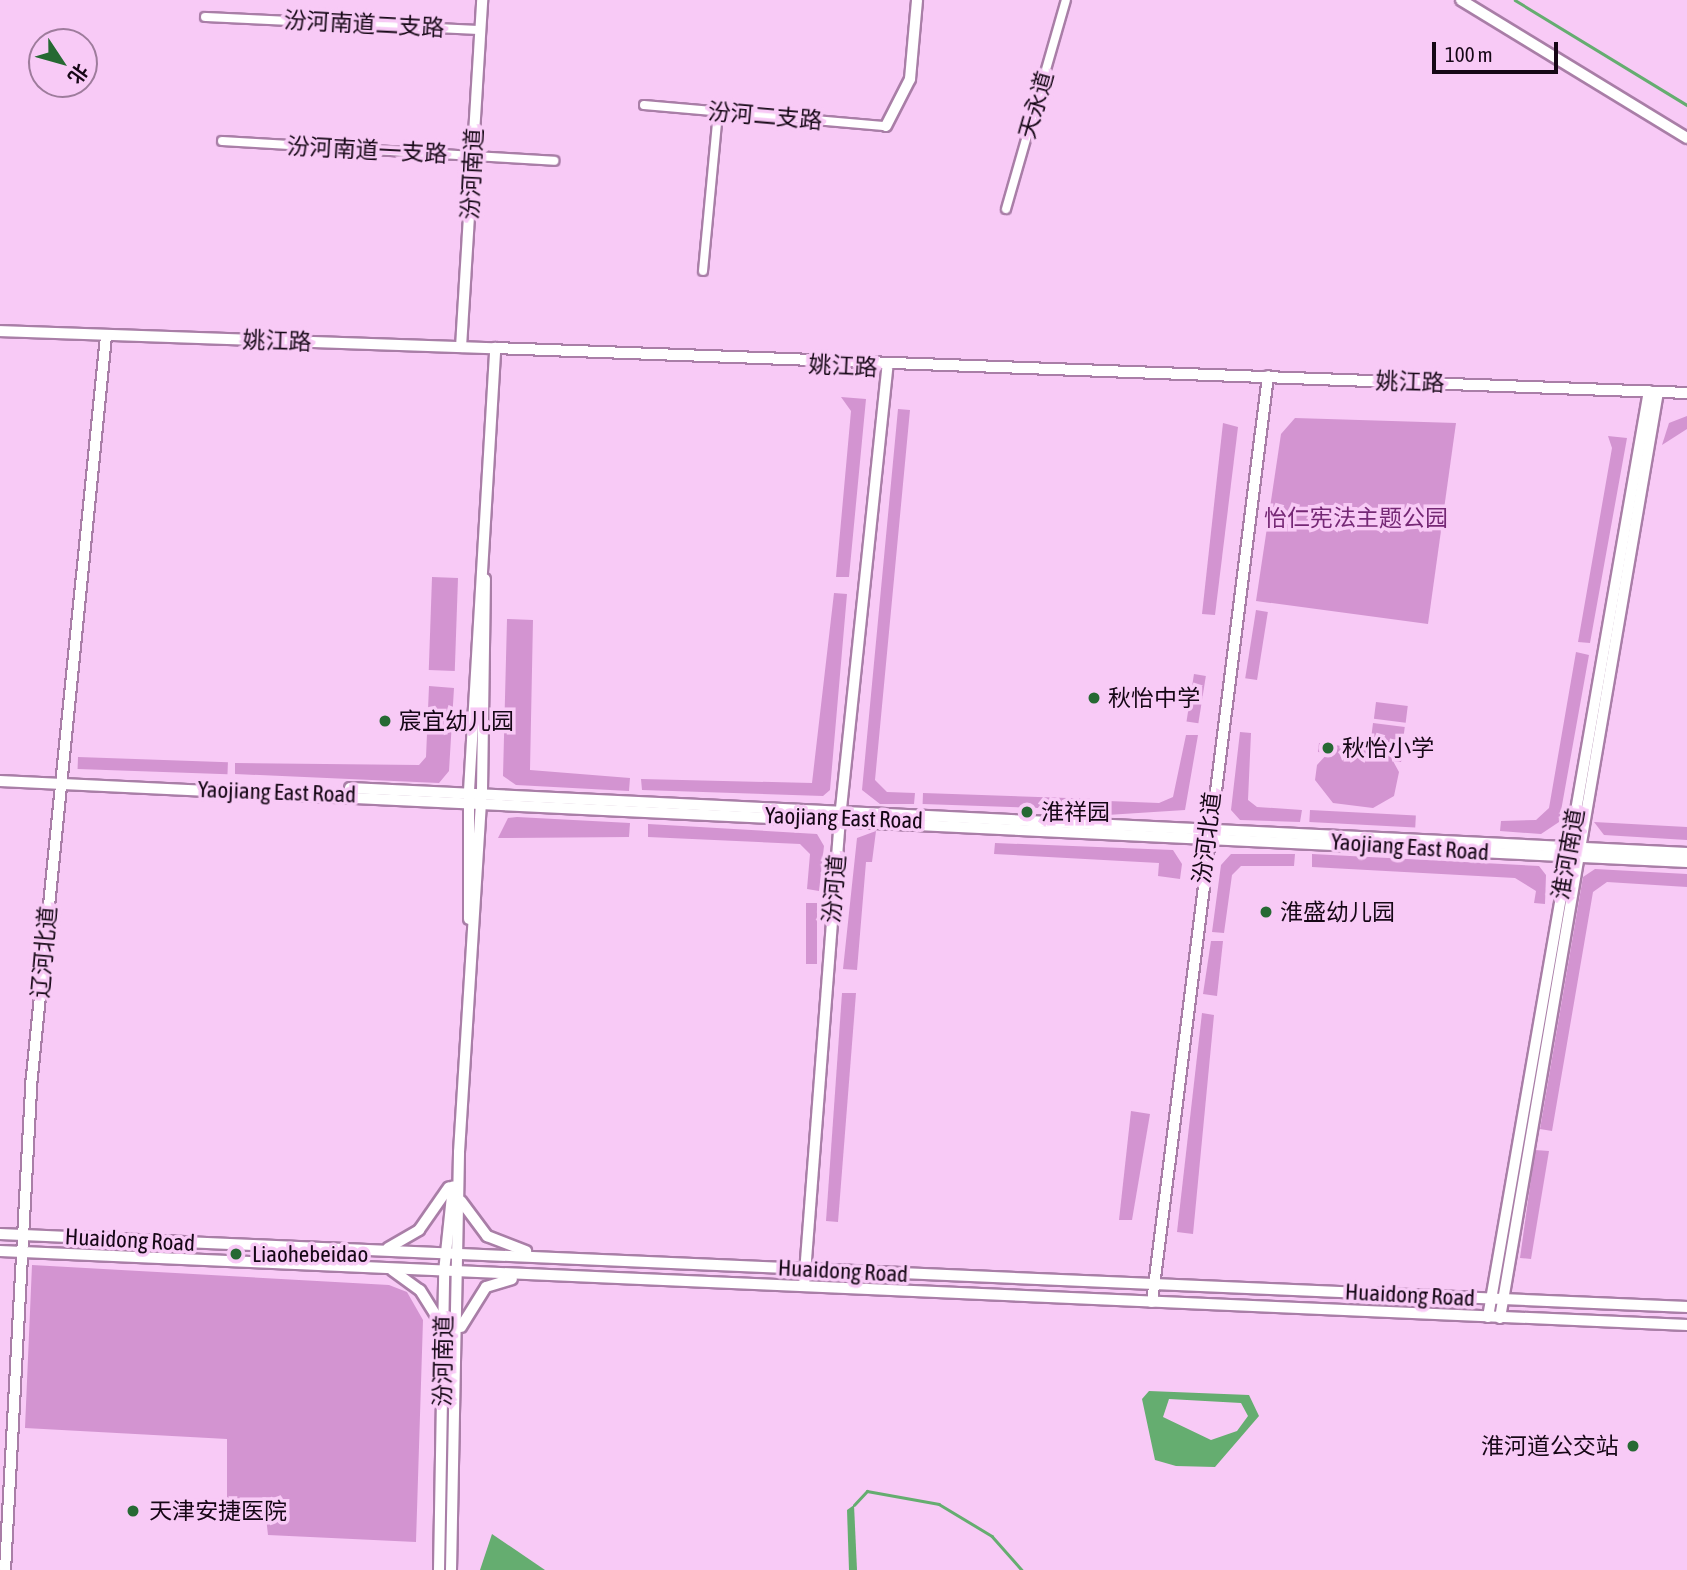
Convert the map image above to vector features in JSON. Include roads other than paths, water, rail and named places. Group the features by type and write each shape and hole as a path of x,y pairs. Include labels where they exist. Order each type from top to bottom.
{"main road":[{"name":"姚江路","path":"495,348 887,368 1268,376 1687,393"},
{"name":"汾河南道","path":"469,919 481,796 485,579 495,348"},
{"name":"汾河北道","path":"1152,1302 1208,831 1268,376"},
{"name":"汾河南道","path":"450,1570 460,1272 459,1152 469,919 469,796 485,579"},
{"name":"汾河南道","path":"439,1570 444,1272 454,1175 459,1152"},
{"path":"385,1250 429,1220 454,1175"},
{"path":"459,1194 487,1236 542,1255"},
{"name":"Huaidong Road","path":"0,1234 460,1255 542,1255 804,1270 1687,1307"},
{"name":"Huaidong Road","path":"0,1251 1687,1325"},
{"path":"390,1269 420,1290 443,1334"},
{"path":"458,1333 486,1287 530,1276"}],"street":[{"name":"汾河南道","path":"461,347 482,0"},
{"path":"886,126 910,79 917,0"},
{"name":"天永道","path":"1006,209 1066,0"},
{"path":"1461,0 1687,138"},
{"name":"汾河南道二支路","path":"205,17 480,30"},
{"name":"汾河二支路","path":"645,105 886,126"},
{"path":"703,271 718,112"},
{"name":"汾河南道一支路","path":"222,141 554,160"},
{"name":"姚江路","path":"0,331 495,348"},
{"name":"辽河北道","path":"5,1570 20,1234 60,781 106,336"},
{"name":"汾河道","path":"804,1286 841,815 887,368"},
{"name":"淮河南道","path":"1488,1317 1489,1298 1573,853 1654,391"},
{"name":"Yaojiang East Road","path":"0,775 60,781"},
{"name":"Yaojiang East Road","path":"0,781 481,796 1208,831 1687,862"},
{"name":"Yaojiang East Road","path":"1573,853 1687,853"},
{"name":"淮河南道","path":"1500,1318 1573,853"}],"waterway":[{"path":"1515,0 1687,105"},
{"path":"854,1505 867,1491 939,1504 992,1536 1022,1570"}],"place":[{"name":"秋怡中学","path":"1094,698"},
{"name":"宸宜幼儿园","path":"385,721"},
{"name":"秋怡小学","path":"1328,748"},
{"name":"淮祥园","path":"1027,812"},
{"name":"淮盛幼儿园","path":"1266,912"},
{"name":"Liaohebeidao","path":"236,1254"},
{"name":"淮河道公交站","path":"1633,1446"},
{"name":"天津安捷医院","path":"133,1511"}],"park label":[{"name":"怡仁宪法主题公园","path":"1356,518"}]}
